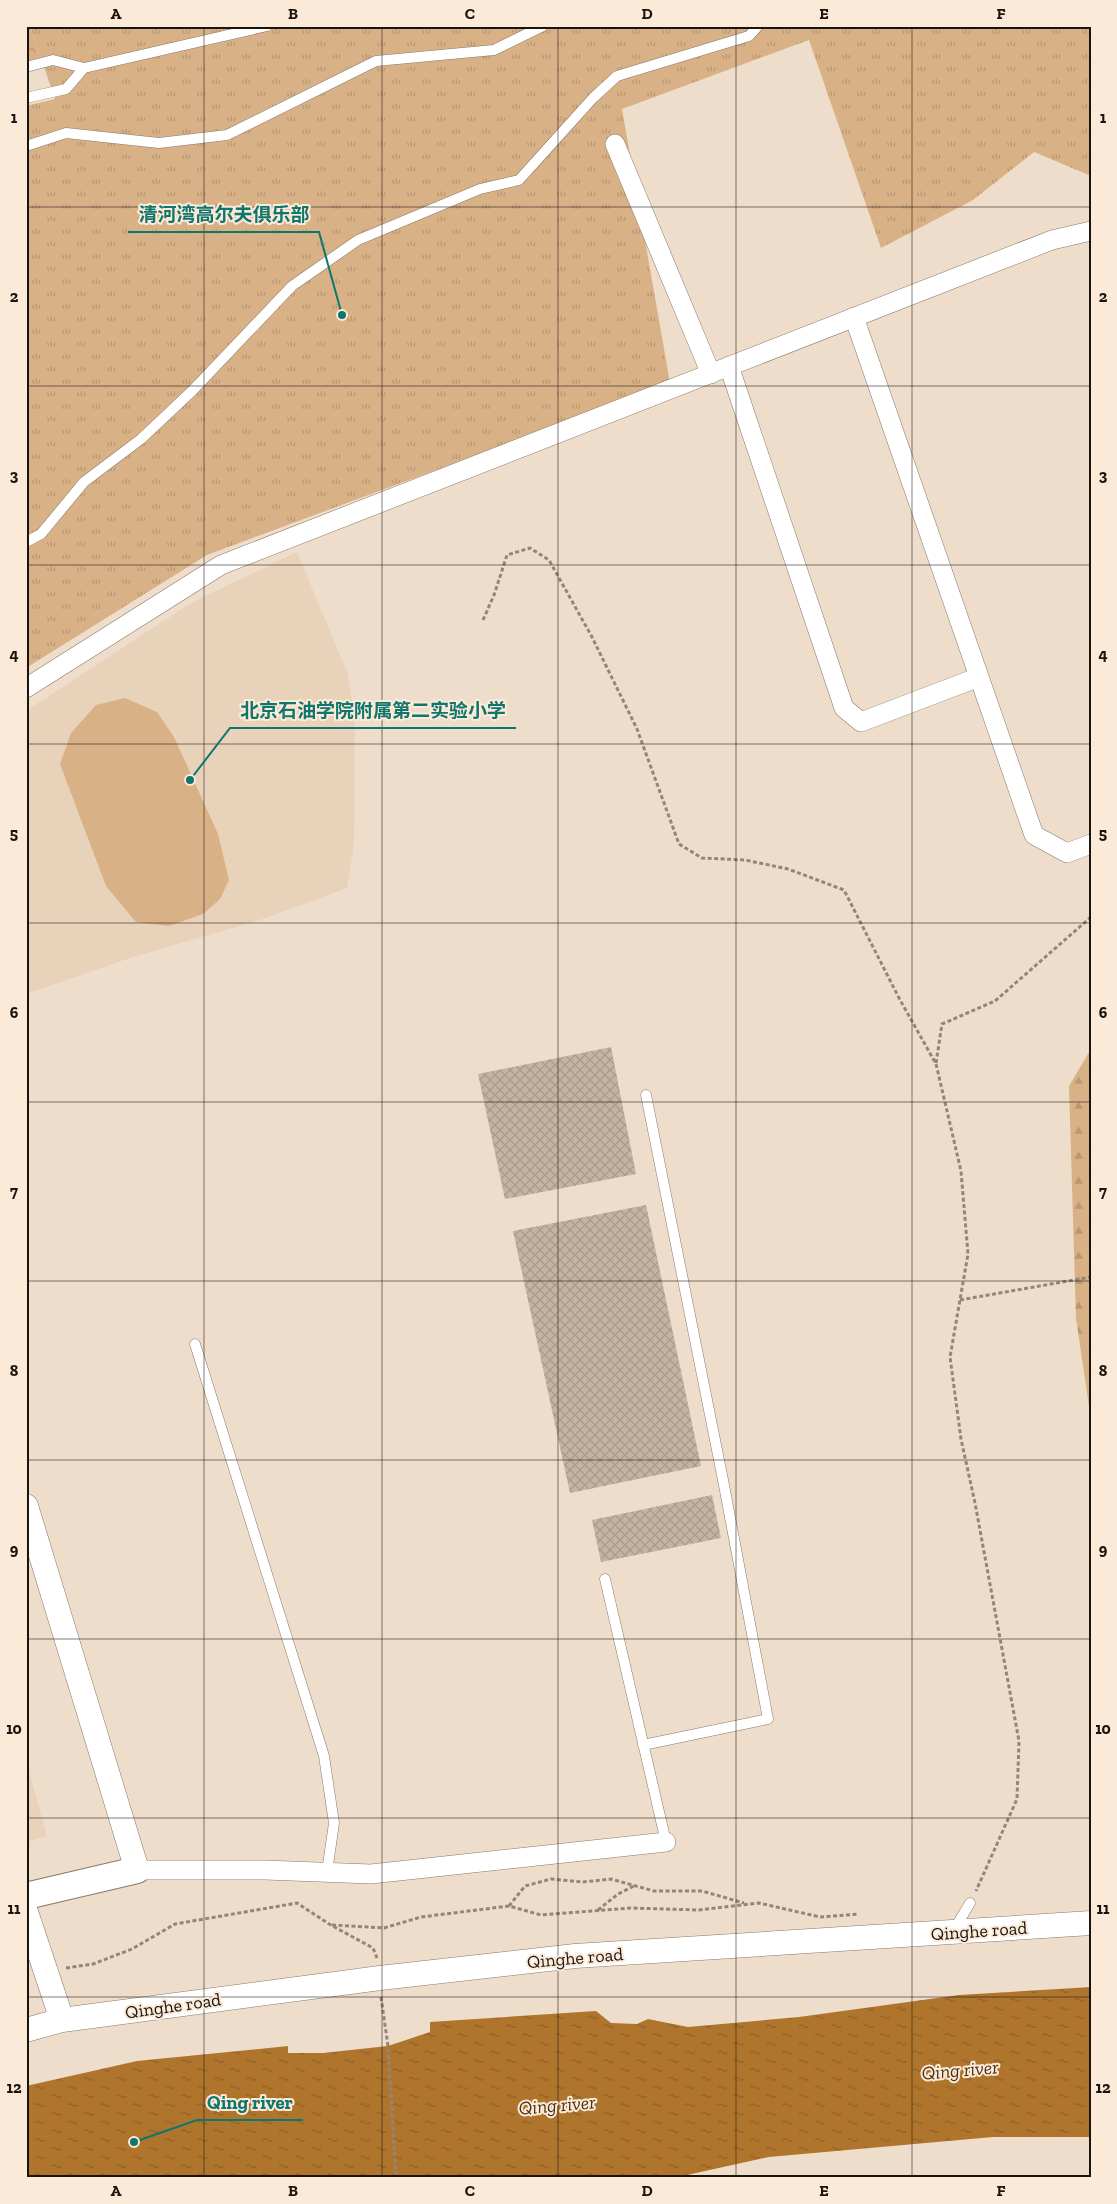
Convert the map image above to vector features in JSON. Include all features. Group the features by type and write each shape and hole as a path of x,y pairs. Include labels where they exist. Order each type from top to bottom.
{"main road":[{"path":"26,1896 137,1870"}],"street":[{"path":"615,144 710,374"},
{"path":"26,688 221,565 1052,240 1091,231"},
{"path":"854,317 1034,835 1067,853 1091,844"},
{"path":"729,366 844,708 861,722 979,677"},
{"path":"26,1506 137,1870 265,1870 371,1874 666,1842"},
{"path":"26,1912 62,2020"},
{"name":"Qinghe road","path":"26,2030 62,2020 380,1983 575,1956 1091,1923"}],"lane":[{"path":"26,67 54,60 84,68 268,26"},
{"path":"26,146 66,133 159,143 227,135 376,61 494,50 544,26"},
{"path":"26,542 41,534 84,482 141,439 192,391 292,286 358,240 480,189 519,180 593,98 617,76 749,36 758,26"},
{"path":"26,98 66,89 84,68"},
{"path":"643,1746 768,1719 721,1470 646,1095"},
{"path":"195,1344 324,1756 334,1823 327,1872"},
{"path":"605,1578 666,1842"},
{"path":"953,1933 970,1903"}],"path":[{"path":"482,620 494,595 507,555 530,548 549,560 592,637 637,729 679,844 702,858 745,860 788,868 844,890 899,998 936,1064 961,1171 968,1254 950,1357 960,1439 975,1503 1019,1740 1017,1799 970,1903"},
{"path":"936,1064 942,1024 995,1001 1091,917"},
{"path":"960,1300 1091,1277"},
{"path":"509,1906 525,1886 551,1879 583,1882 611,1880 654,1891 702,1892 747,1904"},
{"path":"597,1911 618,1894 634,1886"},
{"path":"329,1924 384,1928 422,1917 509,1906 541,1915 631,1908 699,1910 759,1902 820,1917 859,1914"},
{"path":"66,1968 93,1964 124,1952 175,1924 296,1903 373,1948 379,1962 388,2046 396,2178"}],"shaded area":[{"path":"297,552 347,672 355,716 354,844 347,888 266,918 130,958 26,994 26,711 191,603"},
{"path":"26,1760 47,1836 26,1842"}],"green space":[{"path":"26,26 30,26 41,58 26,61"},
{"path":"30,26 1091,26 1091,176 1034,152 973,200 881,248 809,40 622,109 670,383 207,555 26,668 26,106 55,99"},
{"path":"125,698 157,712 174,737 218,834 229,880 220,899 203,914 169,926 136,922 106,886 60,764 71,733 96,705"},
{"path":"1091,1049 1091,1420 1076,1318 1069,1086"}],"water":[{"path":"1091,1987 1091,2137 993,2137 769,2157 687,2175 647,2178 26,2178 26,2086 137,2061 288,2046 288,2053 323,2053 388,2046 430,2032 430,2022 596,2011 611,2023 637,2024 648,2019 688,2027 799,2017 959,1995"}],"building":[{"path":"611,1047 636,1174 505,1199 478,1074"},
{"path":"646,1205 701,1466 570,1493 513,1231"},
{"path":"712,1495 721,1538 601,1562 592,1520"}],"place":[{"name":"清河湾高尔夫俱乐部","path":"342,315"},
{"name":"北京石油学院附属第二实验小学","path":"190,780"},
{"name":"Qing river","path":"134,2142"}]}
